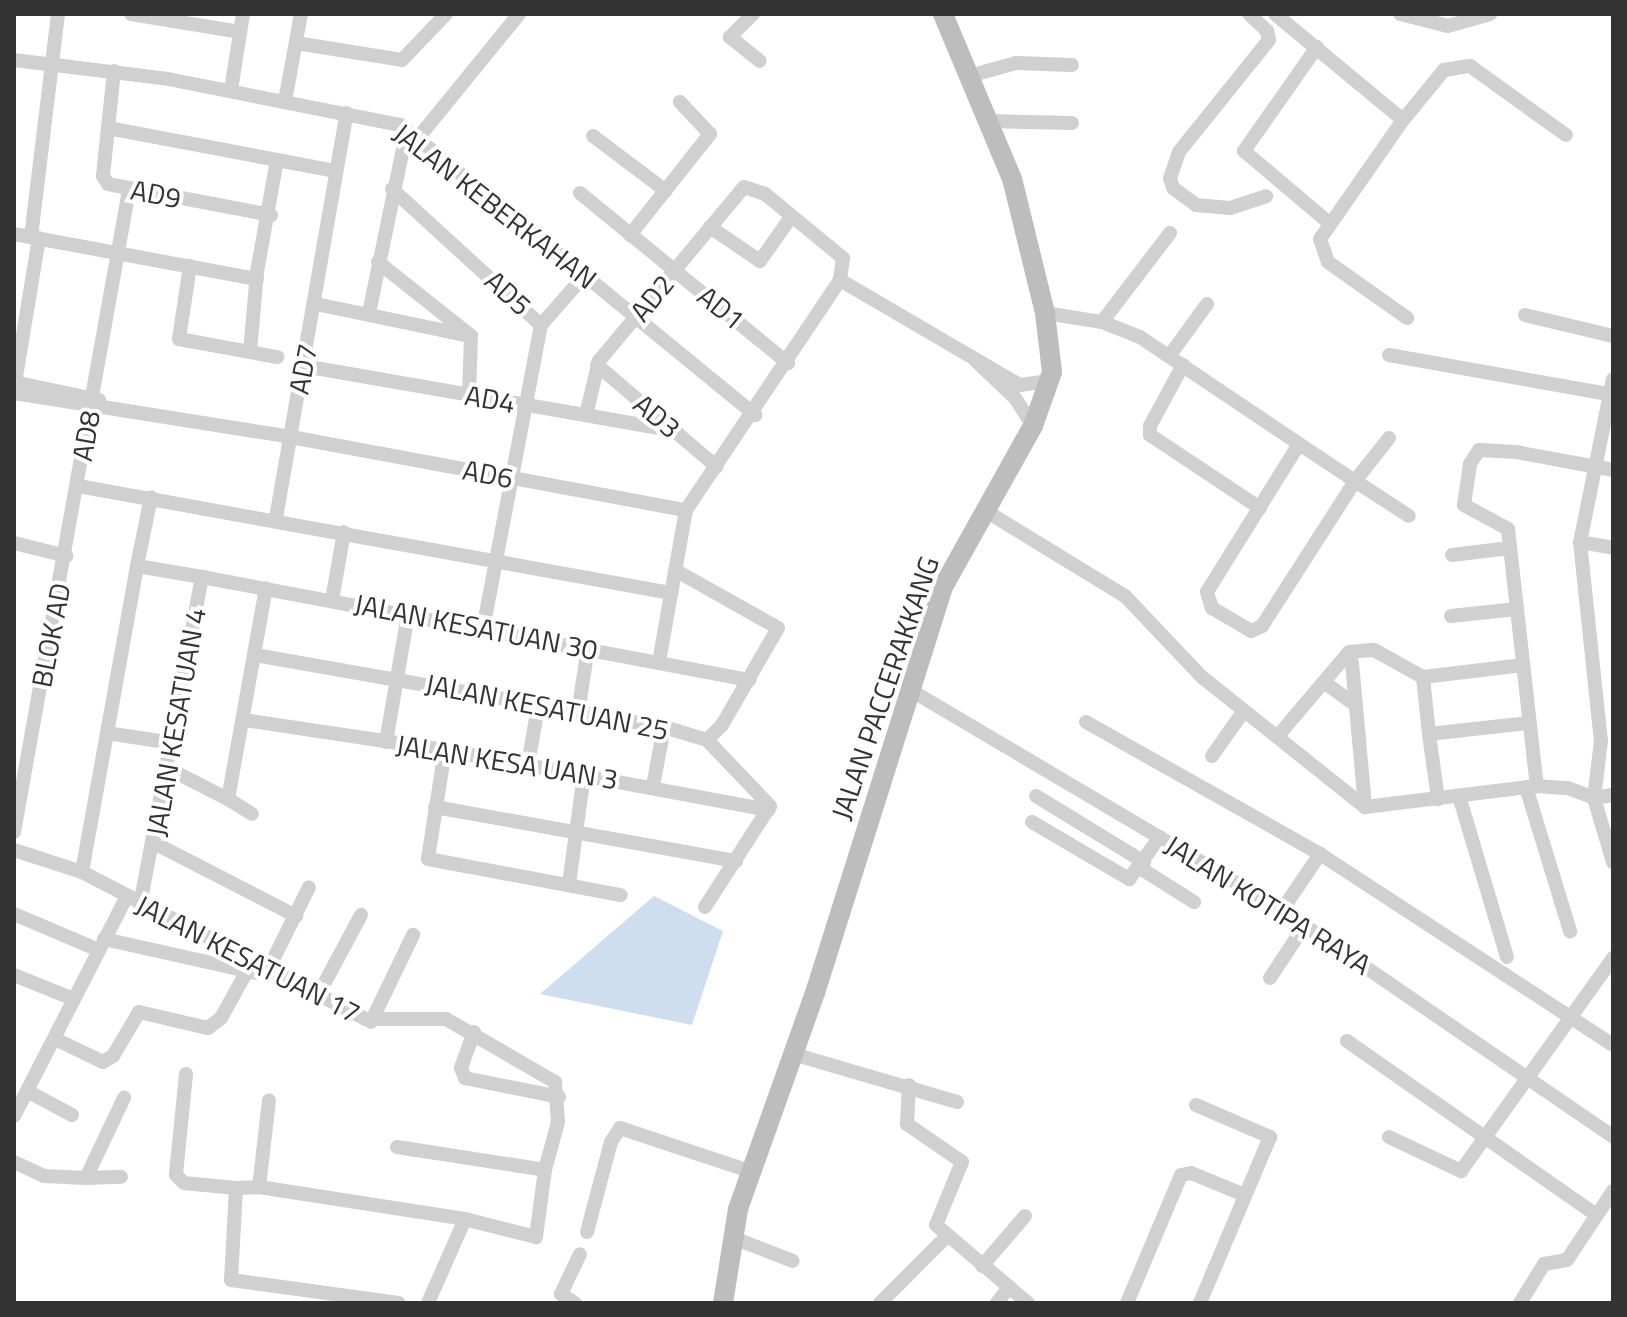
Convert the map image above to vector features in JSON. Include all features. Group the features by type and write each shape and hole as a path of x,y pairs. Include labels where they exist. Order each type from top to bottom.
{"main road":[{"name":"JALAN PACCERAKKANG","path":"723,1303 731,1237 749,1171 793,1054 948,575 1033,426 1050,381 1052,351 1045,313 1012,179 943,14"}],"street":[{"path":"58,14 40,238 14,391 97,402"},
{"path":"131,14 240,32"},
{"path":"231,90 243,14"},
{"path":"285,101 301,14"},
{"path":"296,43 402,60 446,14"},
{"path":"369,313 392,189 413,133 519,14"},
{"path":"753,14 730,37 760,61"},
{"path":"1249,14 1267,31 1269,40 1179,152 1170,178 1173,188 1196,205 1230,208 1266,196"},
{"path":"1275,14 1403,120"},
{"path":"1400,14 1448,26 1490,14"},
{"path":"1317,47 1244,151 1328,222"},
{"name":"JALAN KEBERKAHAN","path":"14,60 114,71 231,90 347,113 413,133 755,415"},
{"path":"969,76 1016,63 1072,65"},
{"path":"1407,318 1328,262 1320,239 1328,222 1444,70 1470,66 1566,135"},
{"name":"AD9","path":"114,71 103,176 108,184 271,215"},
{"path":"630,235 710,134 680,102"},
{"name":"AD7","path":"276,518 316,304 347,113"},
{"path":"988,121 1072,123"},
{"path":"108,128 336,171"},
{"path":"593,136 666,191"},
{"path":"250,352 257,279 271,215 277,160"},
{"name":"AD2","path":"586,415 597,365 740,191 747,187 759,190 791,217"},
{"name":"AD5","path":"392,189 541,325 483,629"},
{"name":"AD8","path":"129,190 97,402 78,486 276,518 671,593"},
{"name":"AD1","path":"580,193 788,363"},
{"path":"659,661 686,510 755,415 846,269 843,258 791,217 760,261 710,227"},
{"path":"1102,322 1170,233"},
{"path":"14,234 257,279"},
{"path":"378,262 471,336"},
{"path":"190,266 178,338 277,357"},
{"path":"541,325 584,276"},
{"path":"840,280 1020,385 1050,381"},
{"path":"316,304 471,336"},
{"path":"1170,355 1207,304"},
{"path":"1045,313 1102,322 1170,355 1409,516"},
{"path":"1525,315 1613,336"},
{"path":"469,395 471,336"},
{"path":"1389,355 1612,389 1580,542 1601,741 1594,798 1613,862"},
{"path":"976,361 1015,398 1033,426"},
{"name":"AD3","path":"597,365 717,467"},
{"path":"1183,365 1150,435 1260,508"},
{"name":"AD4","path":"304,366 676,431"},
{"path":"14,382 97,402"},
{"name":"AD6","path":"97,402 686,510"},
{"path":"1299,444 1206,598 1212,608 1251,631 1262,626 1355,481 1389,438"},
{"path":"1570,931 1532,787 1529,723 1508,529 1465,508 1476,453 1516,452 1613,470"},
{"name":"BLOK AD","path":"14,832 78,486"},
{"path":"82,872 151,497"},
{"path":"984,510 1125,596 1202,677 1365,807 1532,787 1568,788 1594,798 1613,795"},
{"path":"332,600 344,532"},
{"path":"1580,542 1613,548"},
{"path":"14,543 66,556"},
{"path":"1452,555 1510,548"},
{"name":"JALAN KESATUAN 4","path":"137,566 202,577 169,769 140,905"},
{"name":"JALAN KESATUAN 25","path":"255,655 397,677 538,707 664,727 707,740 749,680 778,628 675,570"},
{"name":"JALAN KESATUAN 30","path":"202,577 749,680"},
{"path":"228,799 266,588"},
{"path":"1451,616 1517,609"},
{"path":"386,742 408,615"},
{"path":"578,713 588,648"},
{"path":"1281,740 1349,652 1378,653 1423,677 1523,665"},
{"path":"1331,677 1352,663 1378,653"},
{"path":"1352,663 1365,807"},
{"path":"1331,677 1354,704"},
{"path":"1423,677 1438,799"},
{"name":"JALAN KOTIPA RAYA","path":"912,691 1282,910 1613,1137"},
{"path":"528,764 538,707"},
{"path":"1212,756 1243,712"},
{"name":"JALAN KESA UAN 3","path":"244,720 528,764 768,810"},
{"path":"1086,722 1320,854 1567,1018 1612,1044"},
{"path":"1429,734 1529,723"},
{"path":"653,786 664,727"},
{"path":"107,733 172,743"},
{"path":"705,907 770,806 707,740"},
{"path":"445,750 428,859 621,895"},
{"path":"169,769 252,814"},
{"path":"569,884 584,775"},
{"path":"1036,796 1194,902"},
{"path":"1459,796 1507,957"},
{"path":"435,807 736,861"},
{"path":"1032,822 1125,878 1142,865 1160,837"},
{"path":"154,843 296,916"},
{"name":"JALAN KESATUAN 17","path":"14,850 82,872 126,898 371,1022 440,1018 474,1032 552,1080 559,1097"},
{"path":"1282,910 1320,854"},
{"path":"14,914 102,944 247,971 274,972 309,887"},
{"path":"14,1116 126,898"},
{"path":"318,995 361,915"},
{"path":"1270,978 1305,925"},
{"path":"371,1022 413,935"},
{"path":"1389,1137 1451,1170 1465,1168 1529,1079 1567,1018 1612,961"},
{"path":"55,1039 103,1062 113,1056 139,1012 208,1028 221,1018 247,971"},
{"path":"14,975 73,999"},
{"path":"186,1074 178,1180 236,1188 259,1187 465,1219 535,1238 545,1170 558,1122 559,1097 465,1078 461,1068 474,1032"},
{"path":"1347,1041 1490,1136 1596,1215"},
{"path":"793,1054 909,1085 957,1102"},
{"path":"909,1085 907,1124 962,1162 935,1220 946,1237 1028,1303"},
{"path":"27,1091 72,1115"},
{"path":"86,1178 124,1098"},
{"path":"259,1187 269,1101"},
{"path":"1196,1105 1270,1137 1200,1303"},
{"path":"587,1232 611,1142 620,1128 749,1171"},
{"path":"397,1147 545,1170"},
{"path":"14,1162 44,1176 121,1177"},
{"path":"1127,1303 1181,1175 1191,1173 1245,1195"},
{"path":"236,1188 231,1280 398,1303"},
{"path":"1520,1303 1544,1264 1567,1260 1613,1191"},
{"path":"982,1266 1025,1216"},
{"path":"428,1303 465,1219"},
{"path":"731,1237 793,1261"},
{"path":"880,1303 946,1237"},
{"path":"575,1303 561,1294 580,1254"},
{"path":"997,1303 1009,1287"}],"water":[{"path":"654,896 723,931 692,1025 540,994"}]}
